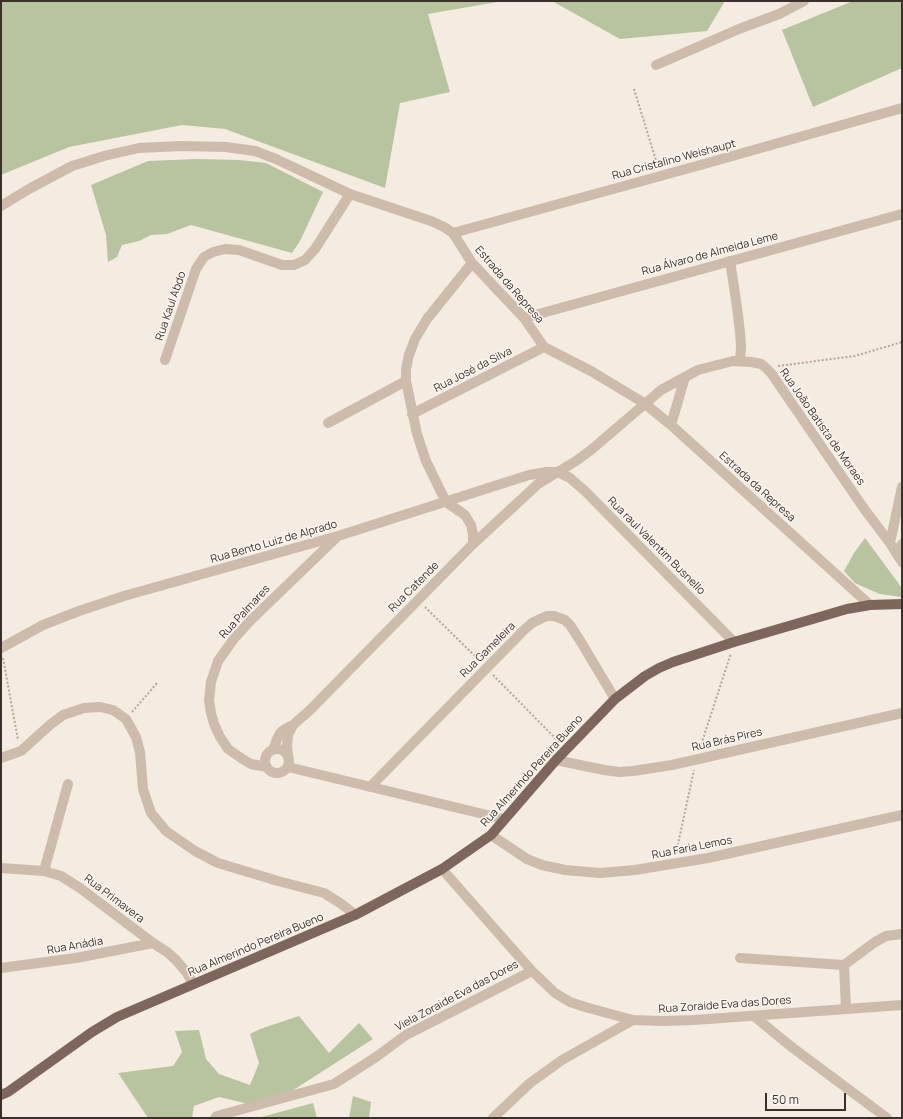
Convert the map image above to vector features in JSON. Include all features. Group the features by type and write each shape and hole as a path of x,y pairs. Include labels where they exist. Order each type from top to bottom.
{"main road":[{"name":"Rua Almerindo Pereira Bueno","path":"1,1095 8,1092 117,1017 355,915 442,869 491,835 556,760 615,699 645,676 659,668 734,642 826,614 870,605 902,604"}],"street":[{"path":"656,65 779,14 804,1"},
{"name":"Rua Cristalino Weishaupt","path":"452,233 902,108"},
{"name":"Estrada da Represa","path":"1,206 72,166 104,156 139,148 180,146 226,147 255,151 276,158 350,194 431,221 452,233 472,263 524,318 544,347 591,371 644,403 671,425 870,605"},
{"name":"Rua Kaul Abdo","path":"165,360 196,269 204,257 213,252 225,249 239,250 282,265 294,266 305,260 315,249 350,194"},
{"name":"Rua Álvaro de Almeida Leme","path":"524,318 902,214"},
{"path":"730,261 740,332 740,361"},
{"path":"472,263 427,319 419,332 409,355 406,369 406,381 412,414 426,461 446,502 465,515 471,525 473,544"},
{"name":"Rua José da Silva","path":"412,414 544,347"},
{"name":"Rua João Batista de Moraes","path":"558,472 591,450 661,390 698,370 719,364 740,361 756,363 765,367 771,373 902,562"},
{"path":"671,425 685,377"},
{"path":"328,423 406,381"},
{"name":"Rua Bento Luiz de Alprado","path":"2,653 43,625 131,594 338,536 529,475 558,472"},
{"name":"Rua Catende","path":"288,761 288,735 293,726 473,544 538,484 558,472"},
{"name":"Rua raul Valentim Busnello","path":"558,472 570,478 585,492 734,642"},
{"path":"890,543 902,487"},
{"name":"Rua Palmares","path":"273,750 279,749 283,751 288,761 285,770 278,773 273,772 267,767 251,764 240,758 228,748 220,737 214,724 209,700 211,682 218,661 233,640 250,621 338,536"},
{"path":"896,553 902,544"},
{"name":"Rua Gameleira","path":"370,786 524,630 532,623 547,616 560,618 565,620 570,625 615,699"},
{"path":"1,758 21,751 51,724 63,716 84,708 113,710 126,719 136,737 140,752 143,789 147,802 152,813 166,831 194,851 218,864 324,893 332,897 355,915"},
{"name":"Rua Brás Pires","path":"556,760 604,770 619,772 632,771 672,765 902,713"},
{"name":"Rua Catende","path":"273,750 276,739 281,732 293,726"},
{"path":"267,767 266,756 273,750"},
{"name":"Rua Palmares","path":"288,761 370,786 504,819"},
{"path":"44,871 68,784"},
{"name":"Rua Faria Lemos","path":"491,835 527,859 542,865 566,870 600,873 636,870 708,858 902,815"},
{"name":"Rua Primavera","path":"1,868 44,871 61,876 80,888 167,952 187,973 193,984"},
{"name":"Rua Zoraide Eva das Dores","path":"442,869 532,971 555,993 570,1002 633,1020 663,1022 902,1005"},
{"path":"740,958 844,965 875,942 886,936 902,934"},
{"name":"Rua Anádia","path":"1,968 76,958 153,943"},
{"path":"844,965 846,1009"},
{"name":"Viela Zoraide Eva das Dores","path":"215,1118 217,1116 334,1084 376,1057 406,1035 532,971"},
{"path":"754,1016 793,1048 888,1118"},
{"path":"493,1118 530,1083 562,1060 633,1020"}],"path":[{"path":"634,89 660,176"},
{"path":"765,367 855,356 902,342"},
{"path":"2,653 21,751"},
{"path":"126,719 157,683"}],"green space":[{"path":"1,1 503,1 428,14 450,92 400,103 385,188 225,129 182,125 69,147 1,175"},
{"path":"552,1 725,1 707,31 620,39"},
{"path":"853,1 902,1 902,68 813,107 782,30"},
{"path":"197,159 239,160 266,163 323,192 300,241 292,253 191,225 167,234 151,235 139,241 122,245 117,257 108,262 106,235 91,185 148,161"},
{"path":"865,538 902,588 902,597 880,594 868,589 855,583 844,571 854,553"},
{"path":"299,1016 329,1053 359,1023 373,1039 287,1094 253,1105 219,1097 194,1106 192,1118 148,1118 118,1073 173,1066 182,1052 175,1031 199,1030 206,1059 219,1074 250,1085 259,1063 250,1034 260,1029"},
{"path":"353,1096 371,1102 369,1118 349,1118"},
{"path":"313,1103 317,1118 258,1118"}]}
